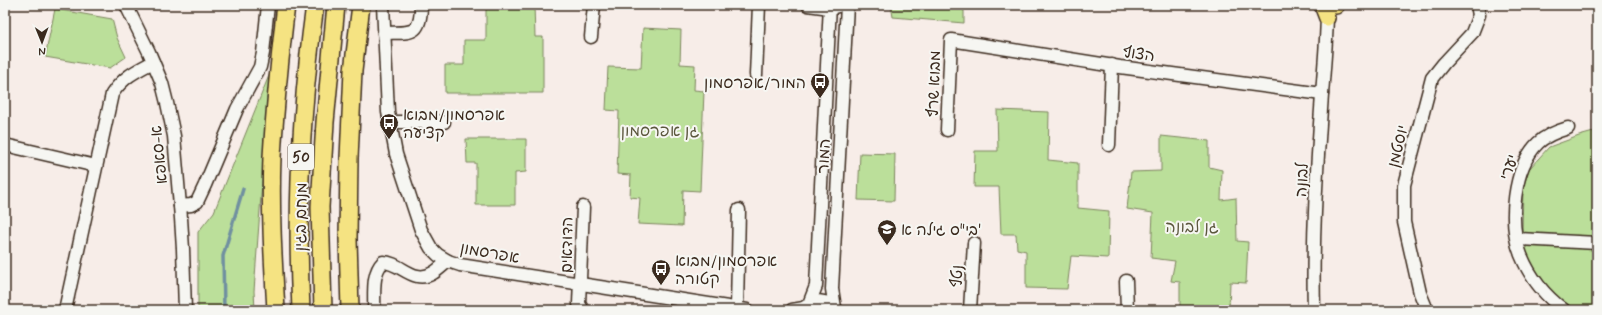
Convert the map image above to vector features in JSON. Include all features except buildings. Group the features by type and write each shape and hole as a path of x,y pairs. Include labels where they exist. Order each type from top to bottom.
{"highway":[{"path":"276,310 273,259 272,158 286,5"},
{"name":"מנחם בגין","path":"301,310 299,262 300,182 309,47 315,5"},
{"name":"מנחם בגין","path":"323,310 320,207 325,122 336,5"},
{"path":"350,310 348,239 353,71 361,5"}],"street":[{"name":"א-סאפא","path":"126,5 162,83 173,130 184,249 184,310"},
{"path":"180,206 191,205 196,202 206,185 237,109 260,67 268,5"},
{"name":"אפרסמון","path":"383,5 390,122 396,154 421,230 431,248 438,255 448,261 460,265 742,309"},
{"path":"384,33 411,32 418,27 421,19 421,5"},
{"path":"592,36 594,5"},
{"path":"756,75 759,5"},
{"path":"808,5 830,7 843,5"},
{"name":"המור","path":"836,309 832,289 846,5"},
{"name":"יוסטמן","path":"1427,310 1420,293 1404,222 1404,185 1432,78 1472,33 1479,15 1477,5"},
{"name":"המור","path":"802,308 816,286 830,7"},
{"name":"לבונה","path":"1314,310 1315,226 1322,94 1331,7"},
{"name":"הצוף","path":"951,40 1112,65 1322,94"},
{"name":"מבוא שרף","path":"947,130 951,40"},
{"path":"65,310 112,94 119,83 127,76 153,62"},
{"path":"1109,145 1112,65"},
{"path":"390,122 444,122"},
{"name":"יערי","path":"1564,310 1546,294 1536,282 1525,264 1517,239 1515,202 1517,184 1529,154 1539,142 1552,134 1568,128"},
{"path":"5,145 96,166"},
{"name":"הדודאים","path":"583,207 579,304 583,310"},
{"path":"739,210 742,309"},
{"path":"1517,239 1597,243"},
{"name":"נטף","path":"970,310 974,243"},
{"path":"374,310 375,275 382,262 390,262 413,276 422,277 432,274 448,261"},
{"path":"1126,281 1127,310"},
{"path":"802,308 820,301 826,302 836,309"}],"green space":[{"path":"486,5 534,5 535,37 543,37 543,93 445,93 445,65 464,65 464,40 486,40"},
{"path":"891,5 960,5 964,11 964,23 893,17"},
{"path":"55,9 112,19 117,38 126,57 110,68 45,57"},
{"name":"גן אפרסמון","path":"643,28 681,30 680,64 695,65 694,90 704,91 700,191 683,190 682,226 638,224 640,198 630,197 631,175 617,174 619,111 606,110 608,67 641,68"},
{"path":"270,73 254,291 255,310 198,310 198,232 214,212"},
{"path":"997,110 1049,112 1048,160 1078,163 1078,208 1109,211 1108,258 1071,256 1067,289 1026,288 1026,251 1017,249 1016,234 1001,234 999,187 974,187 975,151 998,151"},
{"path":"1597,131 1597,310 1569,310 1548,293 1529,262 1522,234 1523,188 1529,169 1549,147"},
{"name":"גן לבונה","path":"1161,136 1209,141 1209,167 1222,170 1221,200 1236,198 1237,241 1248,242 1246,283 1230,282 1229,310 1180,310 1180,282 1171,281 1175,261 1151,258 1153,213 1127,209 1131,172 1161,171"},
{"path":"466,139 526,139 526,172 515,173 515,205 476,205 476,163 467,163"},
{"path":"860,153 895,154 894,201 858,200"}],"waterway":[{"path":"224,310 223,256 243,189"}],"place":[{"name":"המור/אפרסמון","path":"820,99"},
{"name":"אפרסמון/מבוא קציעה","path":"389,140"},
{"name":"בי\"ס גילה א'","path":"887,246"},
{"name":"אפרסמון/מבוא קטורה","path":"661,286"}]}
